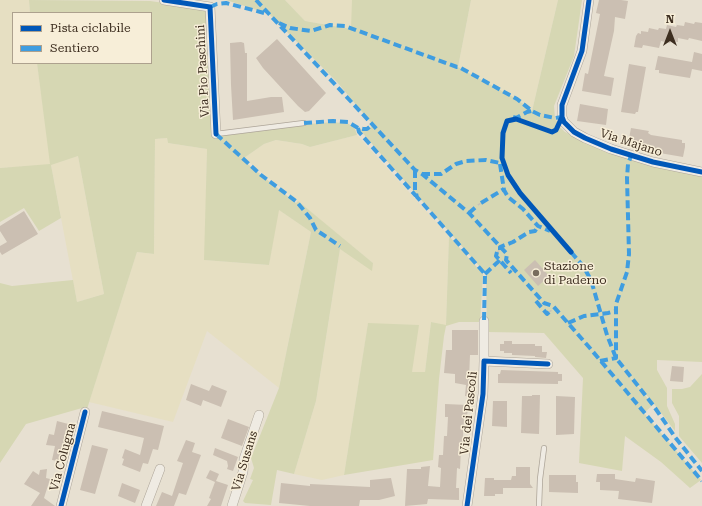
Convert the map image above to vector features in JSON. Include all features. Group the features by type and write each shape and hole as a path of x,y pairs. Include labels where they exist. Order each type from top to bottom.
{"street":[{"name":"Via Pio Paschini","path":"164,0 210,7 216,134"},
{"name":"Via Majano","path":"590,0 582,51 562,105 562,117 568,127 574,132 597,143 653,162 702,172"},
{"name":"Via dei Pascoli","path":"467,506 483,394 484,322"},
{"name":"Via dei Pascoli","path":"484,362 548,364"},
{"name":"Via Colugna","path":"61,506 85,412"},
{"name":"Via Susans","path":"232,506 243,472 244,459 259,415"},
{"path":"146,506 160,469"}],"lane":[{"path":"216,134 304,123"},
{"path":"539,506 540,479 544,448"}],"shaded area":[{"path":"0,0 29,0 30,12 12,12 12,64 37,64 51,164 78,156 104,294 77,302 51,165 0,168"},
{"path":"285,0 352,0 352,29 305,21"},
{"path":"471,0 558,0 532,111 517,99 458,67"},
{"path":"357,135 449,236 446,326 431,322 425,372 412,372 368,324 344,475 322,480 294,474 316,401 340,249 373,263 244,158 264,144 276,140 302,144 310,147"},
{"path":"167,138 168,143 207,149 205,260 269,265 278,209 311,232 279,388 207,331 173,422 89,402 137,252 154,254 155,139"}],"green space":[{"path":"29,0 150,1 200,8 206,11 209,26 206,28 206,42 209,48 213,132 333,122 349,124 355,129 357,135 310,147 302,144 276,140 264,144 244,158 244,161 296,203 298,201 373,263 372,271 340,249 316,401 294,474 277,470 271,505 245,503 243,501 253,480 250,479 254,468 251,458 279,388 311,232 279,210 269,265 204,260 207,149 168,143 167,138 155,139 154,254 137,252 87,409 82,408 26,424 0,463 0,283 12,286 73,280 77,302 104,294 78,156 51,165 61,218 39,231 24,208 0,222 0,168 50,164 37,64 152,64 152,12 30,12"},
{"path":"226,0 285,0 305,21 351,29 352,0 471,0 458,67 517,99 532,111 558,0 582,0 574,56 554,106 555,118 560,127 565,132 574,136 702,172 702,362 657,360 657,370 667,388 667,406 675,424 675,431 619,363 653,405 644,413 701,480 690,488 661,462 625,436 622,471 579,463 583,378 544,333 487,332 486,274 359,129 368,130 373,125 337,82 269,14"},
{"path":"449,236 483,274 480,322 459,322 446,326 439,379 433,460 344,475 368,323 419,325 412,372 425,372 431,322 446,325"},
{"path":"702,374 702,463 679,436 679,416 672,403 672,389 690,387"}],"building":[{"path":"599,0 628,1 625,19 615,17 614,31 604,76 614,78 611,96 582,91 585,73 588,74 600,14 596,13"},
{"path":"685,22 694,24 695,22 702,23 702,41 689,38 688,40 678,38 678,42 671,41 670,43 661,41 659,48 643,45 642,48 634,47 636,36 638,33 641,34 641,31 648,32 649,28 658,30 659,28 666,29 667,25 676,27 677,25 684,26"},
{"path":"277,39 326,93 309,111 305,112 298,106 263,68 256,58"},
{"path":"230,43 244,43 245,53 247,53 247,101 271,97 282,97 284,112 233,120"},
{"path":"694,52 702,54 702,71 692,69 690,78 659,73 659,70 655,70 658,56 692,62"},
{"path":"629,64 646,67 638,112 635,114 621,112"},
{"path":"580,104 608,109 606,125 577,121"},
{"path":"631,128 649,131 648,133 651,135 682,140 682,143 685,143 683,157 648,151 649,148 628,144"},
{"path":"24,211 38,234 2,255 0,252 0,246 7,242 0,231 0,226"},
{"name":"Stazione di Paderno","path":"535,260 549,276 538,286 524,270"},
{"path":"452,330 478,330 478,355 470,355 469,379 476,380 475,397 465,396 466,385 455,383 455,374 444,373 446,350 452,350"},
{"path":"504,341 512,341 512,344 535,344 535,346 542,346 542,352 547,352 546,358 504,353 504,351 500,351 500,344 504,344"},
{"path":"672,366 684,367 683,382 670,381"},
{"path":"501,370 558,372 558,374 562,374 562,381 558,381 558,384 498,383 498,374 500,374"},
{"path":"191,384 209,391 212,385 227,391 221,407 203,400 201,406 186,400"},
{"path":"540,395 539,434 521,433 522,396"},
{"path":"556,396 575,397 574,434 556,435"},
{"path":"493,401 507,401 507,427 492,426"},
{"path":"445,404 468,405 467,418 464,418 463,437 466,437 465,449 461,449 460,469 457,468 456,488 459,488 459,500 428,499 427,504 405,506 407,469 421,469 421,467 430,466 428,486 440,487 441,468 438,467 439,455 443,455 444,436 447,436 448,417 445,417"},
{"path":"102,411 164,426 158,450 153,449 148,464 143,463 140,472 122,465 124,459 122,458 125,449 140,455 144,438 98,427"},
{"path":"228,419 249,427 242,446 221,438"},
{"path":"57,421 72,425 62,462 52,460 55,446 46,445 49,434 54,435"},
{"path":"186,440 195,443 192,452 201,455 186,495 179,493 174,506 156,506 162,492 172,496 183,463 177,461"},
{"path":"92,445 108,449 95,494 80,490"},
{"path":"215,448 238,457 233,471 227,469 227,461 213,455"},
{"path":"516,467 530,467 530,484 533,488 503,488 503,494 484,496 485,478 494,478 494,480 511,480 512,476 516,476"},
{"path":"47,469 46,478 50,479 44,498 55,506 31,506 40,493 24,484 33,471 39,475 40,470"},
{"path":"210,470 219,474 216,481 228,485 221,506 207,506 211,499 209,498 215,482 206,478"},
{"path":"597,474 615,474 615,479 635,482 636,478 655,481 652,503 618,499 619,491 600,490 600,482 596,482"},
{"path":"549,475 576,475 576,482 578,482 578,493 549,492"},
{"path":"391,478 395,496 379,500 360,500 359,506 310,506 279,503 281,483 310,486 310,484 370,487 370,480"},
{"path":"122,483 140,490 135,503 118,496"}],"marked path":[{"path":"256,0 415,170 422,174 469,213 507,254 506,260 544,303 553,306 702,481"},
{"path":"210,7 217,4 226,3 268,14"},
{"path":"279,23 290,28 311,31 330,25 345,26 459,67 517,99 532,111 540,115 555,118 562,117"},
{"path":"513,117 516,118 532,111"},
{"path":"304,123 333,121 348,122 358,128 363,129 367,129 372,125"},
{"path":"358,128 359,132 416,196"},
{"path":"216,134 261,175 297,202 310,218 316,230 340,246"},
{"path":"600,361 616,358 616,304 627,272 629,254 627,178 628,164 631,156"},
{"path":"422,174 441,174 456,164 466,161 486,160 500,163"},
{"path":"500,164 504,190 508,197 523,209 538,226 550,231"},
{"path":"415,170 415,190 417,197 485,274 484,321"},
{"path":"481,203 504,189"},
{"path":"469,213 478,205"},
{"path":"500,250 500,247 513,242 529,232 535,231 538,226"},
{"path":"497,252 496,256 511,273"},
{"path":"571,252 583,266 591,280 607,335 616,358 702,471"},
{"path":"485,274 500,260"},
{"path":"536,301 547,314 549,312"},
{"path":"568,323 584,316 616,311"}],"cycle path":[{"path":"164,0 210,7 216,134"},
{"path":"589,0 582,51 562,105 562,117 564,122 574,132 611,149 653,162 702,172"},
{"path":"562,117 556,130 552,132 516,119 507,121 503,133 502,158 508,175 520,193 571,252"},
{"path":"467,506 483,394 484,361 548,364"},
{"path":"61,506 85,412"}],"place":[{"name":"Stazione di Paderno","path":"536,273"}]}
